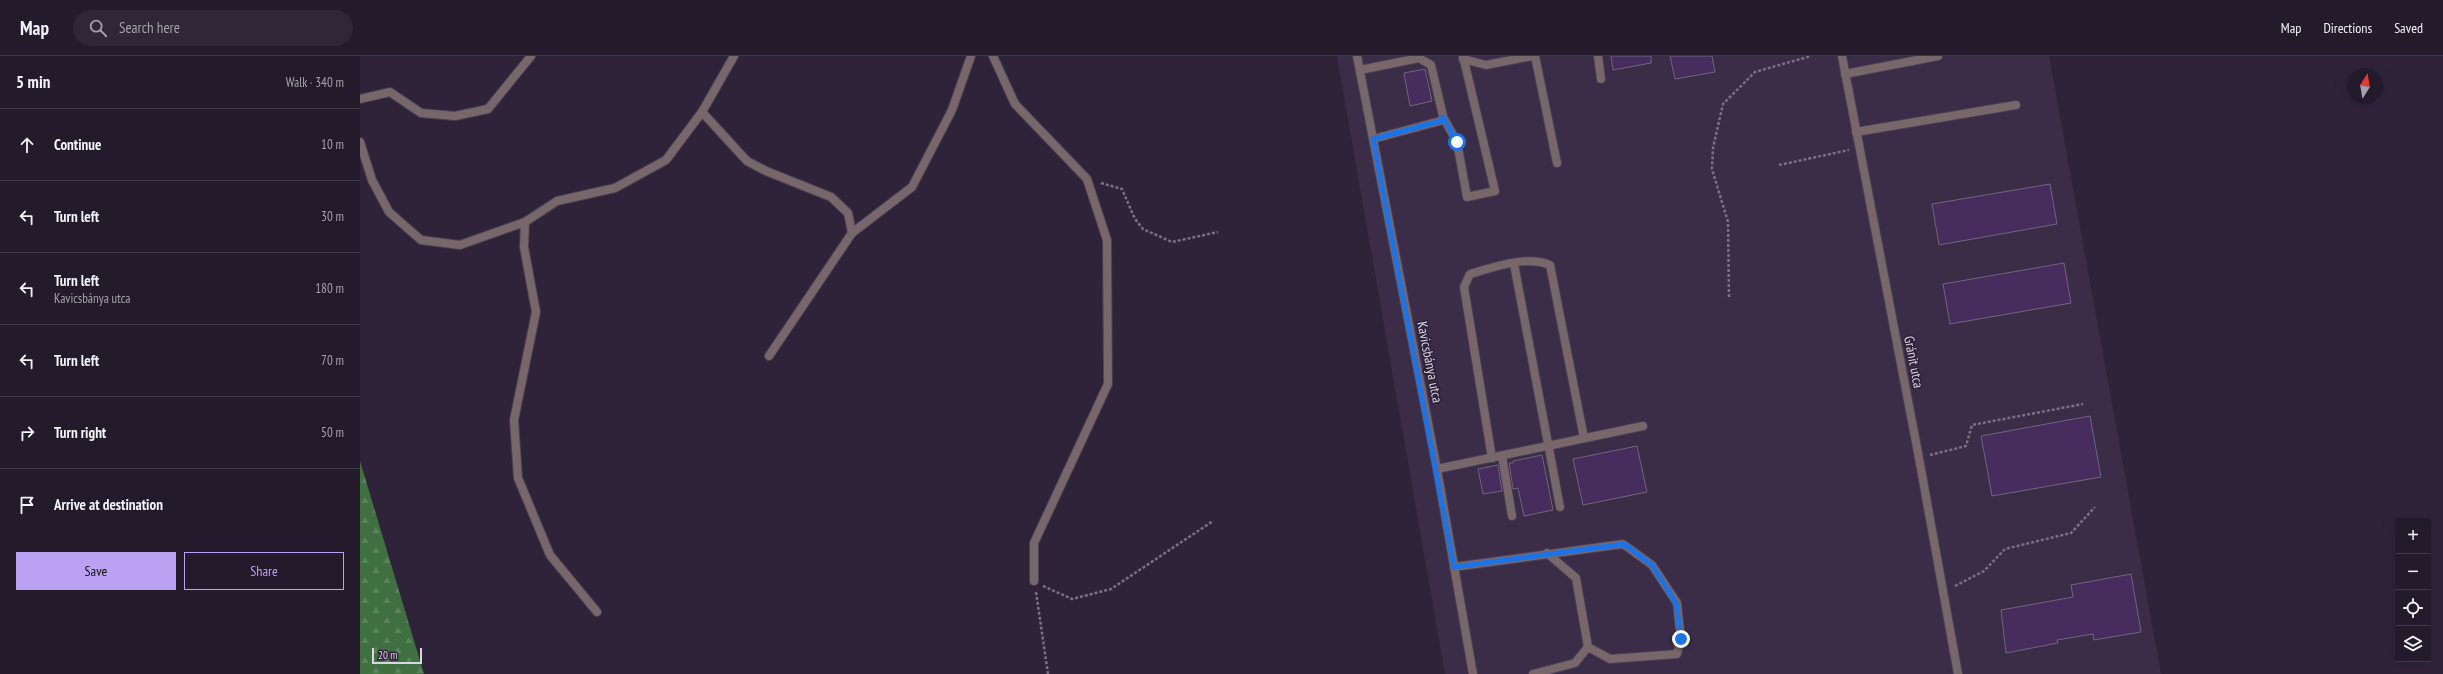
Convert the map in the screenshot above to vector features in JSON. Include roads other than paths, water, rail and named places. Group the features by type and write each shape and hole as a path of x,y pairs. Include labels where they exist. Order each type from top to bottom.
{"street":[{"path":"360,99 390,92 421,113 455,116 488,109 531,56"},
{"path":"360,142 372,180 389,212 421,240 460,245 524,222 557,201 615,188 666,160 702,112 734,56"},
{"path":"769,356 852,233 912,187 952,110 971,56"},
{"path":"993,56 1015,104 1087,179 1107,240 1108,384 1034,544 1034,581"},
{"name":"Kavicsbánya utca","path":"1357,56 1437,469 1473,674"},
{"path":"1463,57 1486,66 1532,56"},
{"path":"1535,56 1557,163"},
{"path":"1598,56 1602,79"},
{"name":"Gránit utca","path":"1842,56 1919,458 1958,674"},
{"path":"1845,74 1938,56"},
{"path":"1360,70 1419,58 1431,65 1443,117 1457,142 1467,197 1495,191 1463,57"},
{"path":"1856,132 2016,105"},
{"path":"702,112 748,161 766,171 831,197 848,213 852,233"},
{"path":"1373,139 1444,120 1443,117"},
{"path":"524,222 524,247 536,312 514,420 518,478 550,554 597,612"},
{"path":"1492,458 1464,287 1470,274 1514,264 1539,260 1550,265 1584,438"},
{"path":"1514,264 1547,446 1560,507"},
{"path":"1437,469 1643,426"},
{"path":"1502,456 1512,516"},
{"path":"1454,567 1548,553 1624,544 1652,565 1676,603 1681,639 1677,654 1610,659 1588,647"},
{"path":"1533,674 1575,663 1588,647 1576,578 1548,553"}]}
